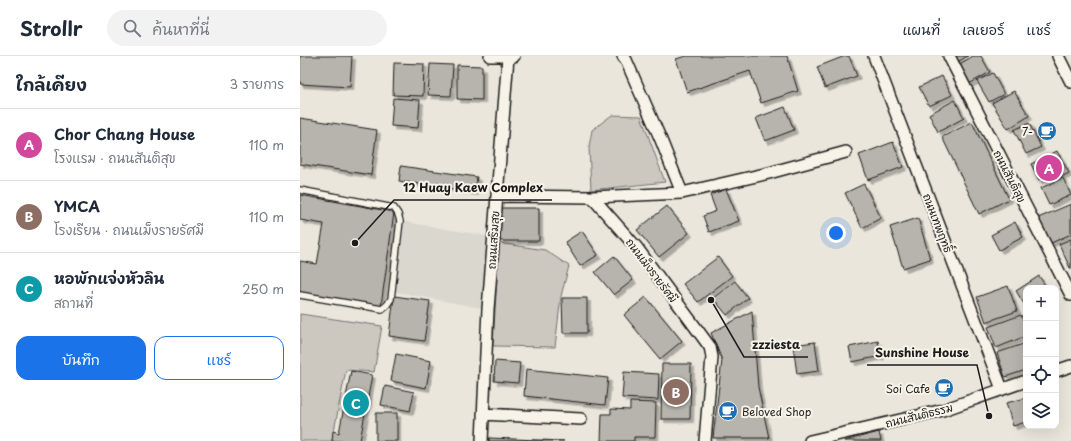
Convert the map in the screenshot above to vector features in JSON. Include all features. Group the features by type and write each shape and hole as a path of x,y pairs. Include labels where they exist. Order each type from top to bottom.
{"street":[{"name":"ถนนเสริมสุข","path":"482,441 488,309 497,196 511,56 490,56"},
{"path":"623,56 637,84 682,193"},
{"name":"ถนนเทพฤทธิ์","path":"874,56 1002,389"},
{"name":"ถนนสันติสุข","path":"949,56 1071,295"},
{"path":"1058,56 1071,82"},
{"path":"497,196 592,197 682,193 769,173 846,152"},
{"name":"ถนนเม็งรายรัศมี","path":"592,197 637,248 710,347 712,357 705,441"},
{"path":"1059,370 1071,366"},
{"name":"ถนนสันติธรรม","path":"810,441 943,410 1023,382"},
{"path":"483,414 581,419"}],"lane":[{"path":"300,190 394,208 398,214 400,222 391,299 382,309 300,295"}],"shaded area":[{"path":"612,115 641,116 665,182 591,190 589,147 592,130"},
{"path":"400,221 493,237 486,309 392,291"},
{"path":"499,243 545,250 569,266 561,296 555,347 493,346"},
{"path":"300,314 382,326 374,372 346,370 332,441 300,441"}],"building":[{"path":"300,56 352,56 350,87 300,84"},
{"path":"686,56 787,56 798,91 761,103 750,71 687,92 676,59"},
{"path":"845,56 849,56 857,76 825,88 817,67"},
{"path":"953,56 968,56 957,62"},
{"path":"973,56 981,56 990,72 969,84 958,65"},
{"path":"394,63 424,64 423,96 393,95"},
{"path":"430,64 453,65 451,96 428,95"},
{"path":"457,65 482,66 482,100 457,99"},
{"path":"993,73 1004,94 989,102 977,81"},
{"path":"942,76 952,95 929,106 919,87"},
{"path":"1014,91 1029,116 1008,129 992,103"},
{"path":"393,98 420,100 418,128 391,126"},
{"path":"955,100 964,118 938,132 929,114"},
{"path":"785,107 794,130 765,141 756,118"},
{"path":"300,118 377,130 371,175 300,164"},
{"path":"972,122 1009,199 979,214 942,137"},
{"path":"1029,123 1041,147 1026,154 1014,130"},
{"path":"893,142 903,167 868,180 859,155"},
{"path":"1057,151 1069,173 1059,178 1055,171 1039,180 1031,164"},
{"path":"401,166 477,177 475,192 399,181"},
{"path":"1063,178 1071,195 1049,205 1041,188"},
{"path":"864,184 881,218 862,228 845,193"},
{"path":"726,189 739,221 709,232 703,216 716,211 710,195"},
{"path":"300,195 394,212 381,306 300,292 300,261 317,264 324,224 300,220"},
{"path":"1071,204 1071,234 1049,244 1038,218"},
{"path":"667,206 689,233 659,257 637,230"},
{"path":"500,208 539,208 539,241 500,241"},
{"path":"918,218 930,259 903,268 890,227"},
{"path":"1015,222 1023,237 999,250 991,235"},
{"path":"582,231 598,255 580,266 565,242"},
{"path":"1071,239 1071,268 1070,268 1059,244"},
{"path":"614,256 633,280 614,295 595,272"},
{"path":"718,257 732,276 698,302 683,284"},
{"path":"1039,276 1045,285 1025,285"},
{"path":"735,281 748,298 727,315 713,298"},
{"path":"1008,286 1017,311 986,322 977,297"},
{"path":"1023,286 1023,302 1016,291"},
{"path":"394,296 430,301 424,341 389,336"},
{"path":"646,297 682,341 660,359 624,315"},
{"path":"562,298 587,298 587,333 563,333"},
{"path":"752,311 758,387 769,438 713,438 722,360 711,333"},
{"path":"1021,315 1023,320 1023,337 996,348 988,327"},
{"path":"878,341 881,356 852,362 849,347"},
{"path":"815,342 819,371 797,374 793,345"},
{"path":"1023,344 1023,371 1005,377 997,353"},
{"path":"396,354 431,361 426,388 391,381"},
{"path":"495,361 520,363 518,383 494,381"},
{"path":"662,364 691,364 690,419 661,419"},
{"path":"526,369 608,378 605,405 524,396"},
{"path":"351,371 372,375 360,441 332,441 333,431 339,433"},
{"path":"624,372 659,374 658,400 622,398"},
{"path":"385,386 414,392 410,411 381,405"},
{"path":"1023,399 1023,423 1013,426 1006,403"},
{"path":"630,402 656,403 655,437 634,437 634,441 601,441 602,414 611,414 611,409 630,410"},
{"path":"376,413 397,413 397,441 376,441"},
{"path":"879,432 881,441 844,441"},
{"path":"489,438 564,441 489,441"}],"place":[{"name":"7-","path":"1047,131"},
{"name":"Chor Chang House","path":"1049,168"},
{"name":"12 Huay Kaew Complex","path":"355,243"},
{"name":"zzziesta","path":"711,300"},
{"name":"Soi Cafe","path":"944,388"},
{"name":"YMCA","path":"676,392"},
{"name":"หอพักแจ่งหัวลิน","path":"356,403"},
{"name":"Beloved Shop","path":"728,411"},
{"name":"Sunshine House","path":"989,416"}]}
